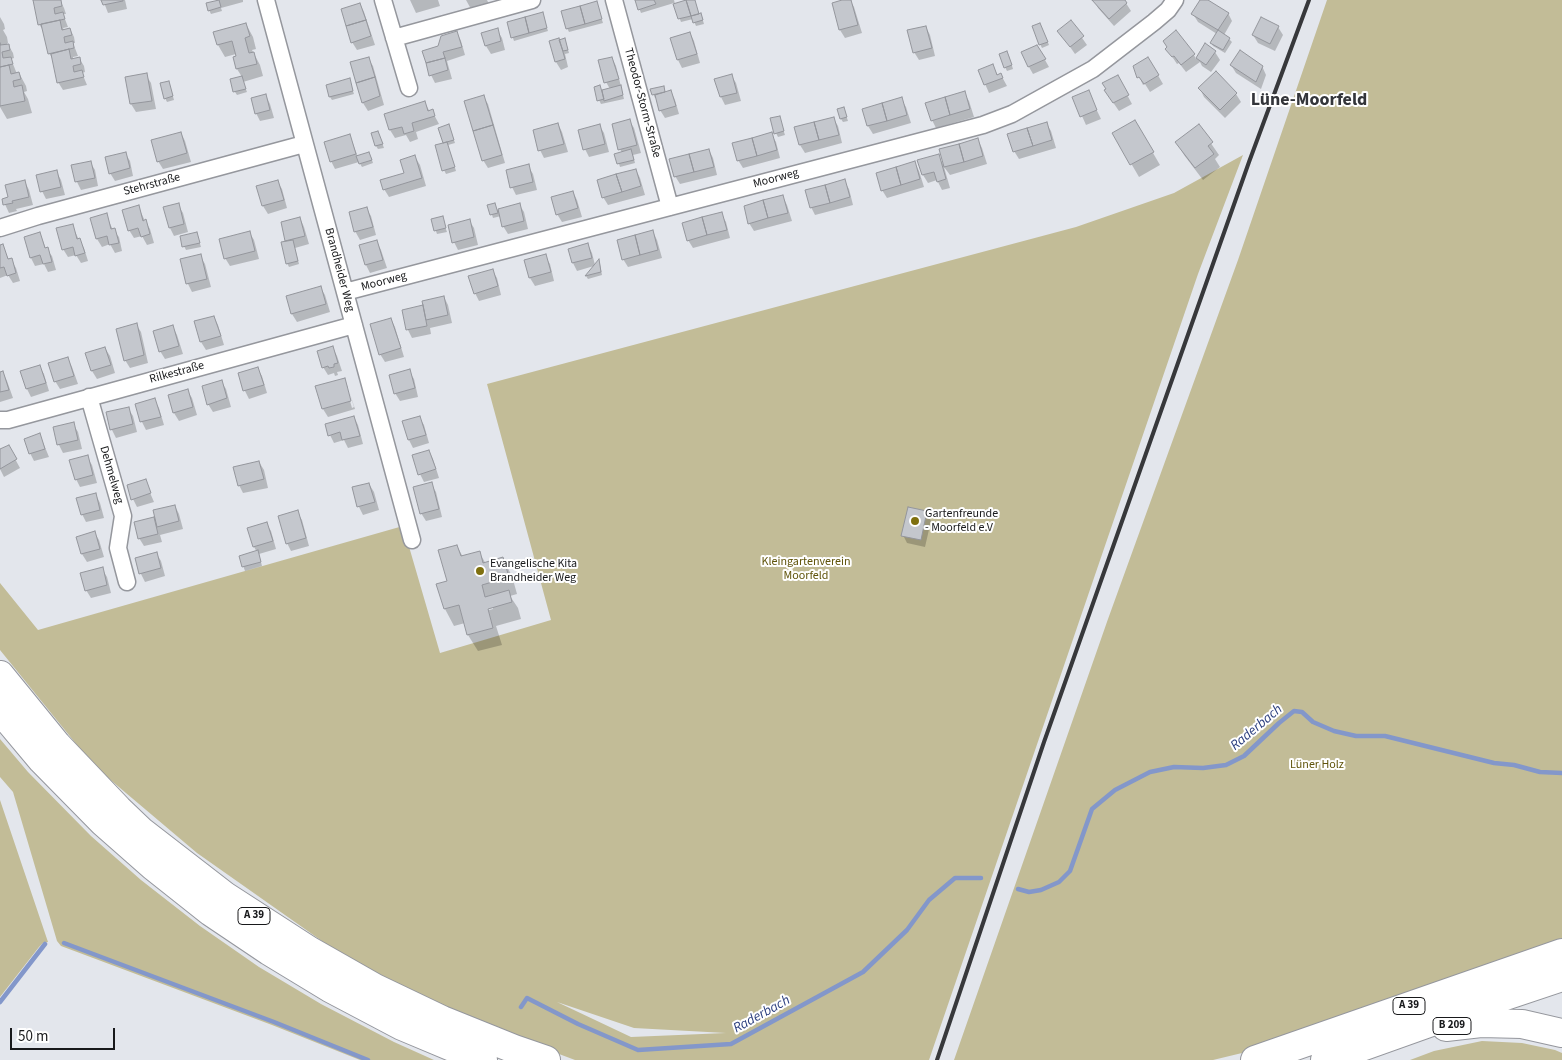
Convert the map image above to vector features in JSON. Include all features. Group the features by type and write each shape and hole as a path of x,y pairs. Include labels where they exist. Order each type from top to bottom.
{"highway":[{"name":"A 39","path":"0,675 57,745 112,802 142,831 225,896 310,951 375,988 450,1023 546,1060"},
{"name":"A 39","path":"0,710 42,760 103,822 146,860 212,912 269,952 330,988 402,1026 483,1060"},
{"name":"A 39","path":"1255,1060 1562,953"},
{"name":"A 39","path":"1324,1060 1562,977"},
{"name":"B 209","path":"1383,1039 1436,1028 1482,1023 1522,1024 1562,1033"}],"street":[{"name":"Brandheider Weg","path":"266,0 412,540"},
{"path":"383,0 409,88"},
{"path":"394,38 532,0"},
{"name":"Theodor-Storm-Straße","path":"614,0 670,207"},
{"name":"Moorweg","path":"345,292 974,127 1012,114 1093,69 1154,22 1176,0"},
{"name":"Stehrstraße","path":"0,228 304,144"},
{"name":"Rilkestraße","path":"0,420 8,420 354,325"},
{"name":"Dehmelweg","path":"89,397 123,516 118,548 127,582"}],"green space":[{"name":"Lüner Holz","path":"1327,0 1562,0 1562,938 1242,1053 1213,1060 954,1060 1108,619 1238,260"},
{"name":"Kleingartenverein Moorfeld","path":"1243,155 1198,274 929,1060 575,1060 442,1010 329,946 197,853 94,766 0,650 0,583 38,630 403,526 440,653 551,620 487,384 1076,227 1174,193","holes":["557,1002 634,1028 726,1033 631,1037"]},
{"path":"0,739 28,772 91,836 141,880 200,926 259,967 321,1004 394,1042 434,1060 360,1060 61,946 57,941 13,792 0,777"},
{"path":"0,800 48,942 43,943 39,947 0,997"},
{"path":"1482,1041 1522,1043 1555,1050 1562,1053 1562,1060 1410,1060 1434,1051"}],"building":[{"path":"33,0 61,0 62,6 54,8 55,14 63,12 65,19 38,25"},
{"path":"101,0 123,0 123,1 103,5"},
{"path":"219,0 221,7 208,11 206,3"},
{"path":"635,0 654,0 656,4 638,10"},
{"path":"686,0 691,16 678,19 673,4"},
{"path":"686,0 695,0 699,14 691,16"},
{"path":"851,0 858,25 839,30 832,3"},
{"path":"1092,0 1125,0 1127,3 1109,19"},
{"path":"1200,0 1208,0 1229,13 1218,30 1191,14"},
{"path":"597,1 602,19 585,24 580,6"},
{"path":"360,3 366,20 346,26 341,9"},
{"path":"580,6 585,24 566,29 561,11"},
{"path":"543,12 547,28 529,33 525,17"},
{"path":"701,13 703,20 693,23 691,16"},
{"path":"525,17 529,33 511,38 507,22"},
{"path":"1261,17 1279,26 1270,44 1252,35"},
{"path":"60,20 62,30 70,28 72,35 64,37 65,43 73,41 74,48 48,54 41,24"},
{"path":"366,20 371,36 351,43 346,26"},
{"path":"1071,20 1084,36 1070,47 1057,31"},
{"path":"246,23 250,36 245,38 249,53 254,52 257,64 236,69 233,57 236,56 232,41 217,45 213,32"},
{"path":"1040,23 1048,42 1039,45 1032,26"},
{"path":"926,26 932,48 913,53 907,30"},
{"path":"498,28 501,41 485,46 481,33"},
{"path":"1176,30 1195,54 1181,65 1165,49 1167,47 1163,41"},
{"path":"1218,30 1230,38 1223,50 1210,43"},
{"path":"457,31 462,47 443,52 445,58 426,63 422,51 438,46 441,36"},
{"path":"690,32 697,54 677,60 670,38"},
{"path":"559,38 565,59 555,62 549,41"},
{"path":"565,38 568,50 563,51 559,40"},
{"path":"1205,43 1216,51 1206,65 1196,58"},
{"path":"9,44 10,50 2,52 3,58 11,57 13,64 0,67 0,45"},
{"path":"1037,45 1046,59 1028,67 1021,52"},
{"path":"69,49 71,59 80,57 81,64 73,66 74,72 82,70 84,77 57,83 51,54"},
{"path":"1240,50 1263,66 1256,82 1230,65"},
{"path":"1007,51 1012,65 1004,68 999,54"},
{"path":"369,57 375,77 356,83 350,62"},
{"path":"612,57 619,79 604,83 598,60"},
{"path":"1148,57 1159,75 1144,84 1139,77 1137,78 1133,66"},
{"path":"445,58 448,70 429,76 426,63"},
{"path":"993,64 997,75 1001,73 1003,78 984,85 978,70"},
{"path":"9,65 11,74 19,72 21,79 13,81 14,87 22,85 25,101 0,106 0,67"},
{"path":"1216,71 1237,93 1220,110 1198,88"},
{"path":"147,73 152,101 130,104 125,77"},
{"path":"732,74 737,93 720,97 714,79"},
{"path":"1118,75 1129,95 1113,103 1104,90 1106,89 1102,83"},
{"path":"242,76 246,89 233,92 230,79"},
{"path":"375,77 380,96 362,103 356,83"},
{"path":"350,78 353,91 329,97 326,85"},
{"path":"169,81 173,96 164,99 160,83"},
{"path":"600,85 604,99 597,101 594,87"},
{"path":"621,85 623,95 604,101 602,90"},
{"path":"664,86 665,92 652,95 650,89"},
{"path":"671,90 676,106 659,111 655,95"},
{"path":"1089,90 1097,110 1080,117 1072,97"},
{"path":"965,91 970,109 950,115 945,97"},
{"path":"266,94 270,110 255,114 251,98"},
{"path":"484,95 493,125 473,131 464,101"},
{"path":"902,97 907,115 887,121 882,103"},
{"path":"945,97 950,115 931,121 925,103"},
{"path":"425,101 428,111 433,109 435,116 412,123 414,131 404,134 402,127 389,130 384,114"},
{"path":"882,103 887,121 867,126 862,109"},
{"path":"844,107 847,117 840,119 837,109"},
{"path":"780,116 784,131 774,134 770,118"},
{"path":"834,117 839,135 819,140 814,122"},
{"path":"630,119 637,145 618,150 612,124"},
{"path":"1135,120 1154,152 1130,165 1112,133"},
{"path":"814,122 819,140 799,145 794,127"},
{"path":"1047,122 1052,140 1033,146 1027,128"},
{"path":"558,123 564,144 538,151 533,130"},
{"path":"449,124 454,140 443,143 438,128"},
{"path":"600,124 605,144 583,150 578,130"},
{"path":"1199,124 1213,142 1208,146 1214,154 1195,168 1175,142"},
{"path":"493,125 502,155 482,161 473,131"},
{"path":"1027,128 1033,146 1013,152 1007,134"},
{"path":"378,131 383,144 375,146 371,133"},
{"path":"181,132 187,153 157,162 151,140"},
{"path":"772,132 777,150 757,156 752,138"},
{"path":"350,134 356,154 330,162 324,142"},
{"path":"752,138 757,156 737,161 732,143"},
{"path":"978,138 983,156 964,162 959,144"},
{"path":"447,142 455,167 442,171 435,145"},
{"path":"959,144 964,162 944,167 939,149"},
{"path":"631,149 634,160 617,164 614,154"},
{"path":"709,149 714,167 694,172 689,154"},
{"path":"126,152 130,168 109,174 105,157"},
{"path":"369,152 372,160 359,164 356,156"},
{"path":"689,154 694,172 674,177 669,159"},
{"path":"939,154 946,179 937,182 934,172 922,175 917,160"},
{"path":"415,155 422,178 383,190 380,180 404,173 400,160"},
{"path":"91,161 95,178 75,182 71,165"},
{"path":"915,161 920,179 901,185 896,167"},
{"path":"529,164 533,182 510,188 506,170"},
{"path":"896,167 901,185 881,191 876,173"},
{"path":"636,169 641,186 622,192 616,174"},
{"path":"57,170 61,187 40,192 36,175"},
{"path":"616,174 622,192 602,198 597,180"},
{"path":"845,179 850,197 830,203 825,185"},
{"path":"25,180 29,197 3,205 2,199 8,197 5,185"},
{"path":"278,180 284,200 262,206 256,186"},
{"path":"825,185 830,203 810,208 805,190"},
{"path":"573,191 578,208 556,215 551,197"},
{"path":"783,195 788,213 768,218 763,200"},
{"path":"763,200 768,218 748,224 744,206"},
{"path":"179,203 184,224 169,228 163,207"},
{"path":"495,203 498,213 490,215 487,205"},
{"path":"520,203 524,221 502,227 498,209"},
{"path":"139,205 143,221 146,219 150,234 141,237 138,228 128,231 122,210"},
{"path":"367,207 373,227 354,232 349,212"},
{"path":"722,212 727,230 707,235 702,217"},
{"path":"107,213 111,229 115,228 119,243 109,245 107,236 96,239 90,218"},
{"path":"443,216 446,228 434,231 431,219"},
{"path":"300,217 305,236 285,241 281,222"},
{"path":"702,217 707,235 687,241 682,223"},
{"path":"470,219 474,237 452,243 448,225"},
{"path":"73,224 77,239 80,238 85,253 75,256 73,247 62,250 56,228"},
{"path":"653,230 658,250 640,255 635,235"},
{"path":"250,231 255,251 224,259 219,239"},
{"path":"40,232 45,248 48,247 52,262 43,264 40,255 30,258 24,237"},
{"path":"197,232 200,243 182,247 180,236"},
{"path":"635,235 640,255 622,260 617,240"},
{"path":"293,240 298,261 286,264 281,242"},
{"path":"377,240 383,260 365,265 359,245"},
{"path":"588,243 592,258 572,263 568,249"},
{"path":"3,244 8,259 12,258 16,273 7,276 4,267 0,268 0,245"},
{"path":"201,254 207,279 186,284 180,259"},
{"path":"546,254 551,272 529,278 524,260"},
{"path":"599,259 601,272 585,276"},
{"path":"493,269 498,286 474,294 468,276"},
{"path":"321,286 326,304 291,314 286,296"},
{"path":"444,296 448,315 426,320 422,301"},
{"path":"423,305 427,326 406,330 402,310"},
{"path":"214,316 221,336 200,342 194,321"},
{"path":"391,318 401,348 379,355 370,324"},
{"path":"137,323 144,355 124,361 116,329"},
{"path":"173,325 179,346 159,352 153,331"},
{"path":"333,346 338,363 334,364 334,367 322,368 317,351"},
{"path":"105,347 111,365 91,371 85,353"},
{"path":"68,357 74,376 54,382 48,363"},
{"path":"40,365 46,383 26,389 20,371"},
{"path":"258,367 264,385 243,391 238,373"},
{"path":"410,369 415,388 394,394 389,375"},
{"path":"3,371 9,390 0,392 0,372"},
{"path":"345,378 351,401 322,409 315,386"},
{"path":"222,380 227,398 207,405 202,386"},
{"path":"188,389 193,407 173,413 168,395"},
{"path":"155,398 161,417 140,422 135,404"},
{"path":"129,407 133,424 110,430 106,412"},
{"path":"354,416 360,436 342,440 340,432 328,436 325,424"},
{"path":"420,416 426,435 408,440 402,421"},
{"path":"74,422 78,440 57,445 53,427"},
{"path":"40,433 45,449 29,454 24,439"},
{"path":"9,445 17,459 0,469 0,449"},
{"path":"429,450 436,469 418,475 412,455"},
{"path":"88,455 93,475 75,480 69,460"},
{"path":"259,461 264,479 238,486 233,467"},
{"path":"146,479 151,493 131,500 127,485"},
{"path":"432,482 439,509 420,514 413,487"},
{"path":"369,483 375,502 357,507 352,487"},
{"path":"96,493 100,510 81,515 76,498"},
{"path":"175,505 179,521 157,527 153,510"},
{"name":"Gartenfreunde - Moorfeld e.V","path":"908,507 927,511 921,540 901,536"},
{"path":"298,510 306,538 286,544 278,516"},
{"path":"154,517 158,534 138,539 134,522"},
{"path":"267,522 273,541 253,547 247,528"},
{"path":"95,531 100,549 81,554 76,537"},
{"path":"457,545 461,556 480,551 483,563 503,557 509,577 482,585 485,597 509,590 512,602 488,609 493,628 467,635 459,605 444,609 436,584 447,581 438,550"},
{"path":"258,550 261,562 242,567 239,556"},
{"path":"157,552 161,568 139,574 135,558"},
{"path":"103,567 107,585 85,591 80,573"}],"waterway":[{"name":"Raderbach","path":"1018,889 1029,892 1041,890 1059,882 1070,871 1092,809 1115,790 1150,772 1174,767 1203,768 1226,765 1244,756 1294,711 1302,712 1313,722 1334,731 1356,736 1385,736 1494,763 1514,765 1540,772 1562,773"},
{"name":"Raderbach","path":"521,1007 527,998 578,1024 638,1050 731,1044 863,972 907,930 929,900 955,878 981,878"},
{"path":"64,943 274,1022 368,1060"},
{"path":"0,1002 45,944"}],"railway":[{"path":"937,1060 1044,742 1249,162 1309,0"}],"place":[{"name":"Gartenfreunde - Moorfeld e.V","path":"915,521"},
{"name":"Evangelische Kita Brandheider Weg","path":"480,571"}],"district":[{"name":"Lüne-Moorfeld","path":"1309,101"}]}
